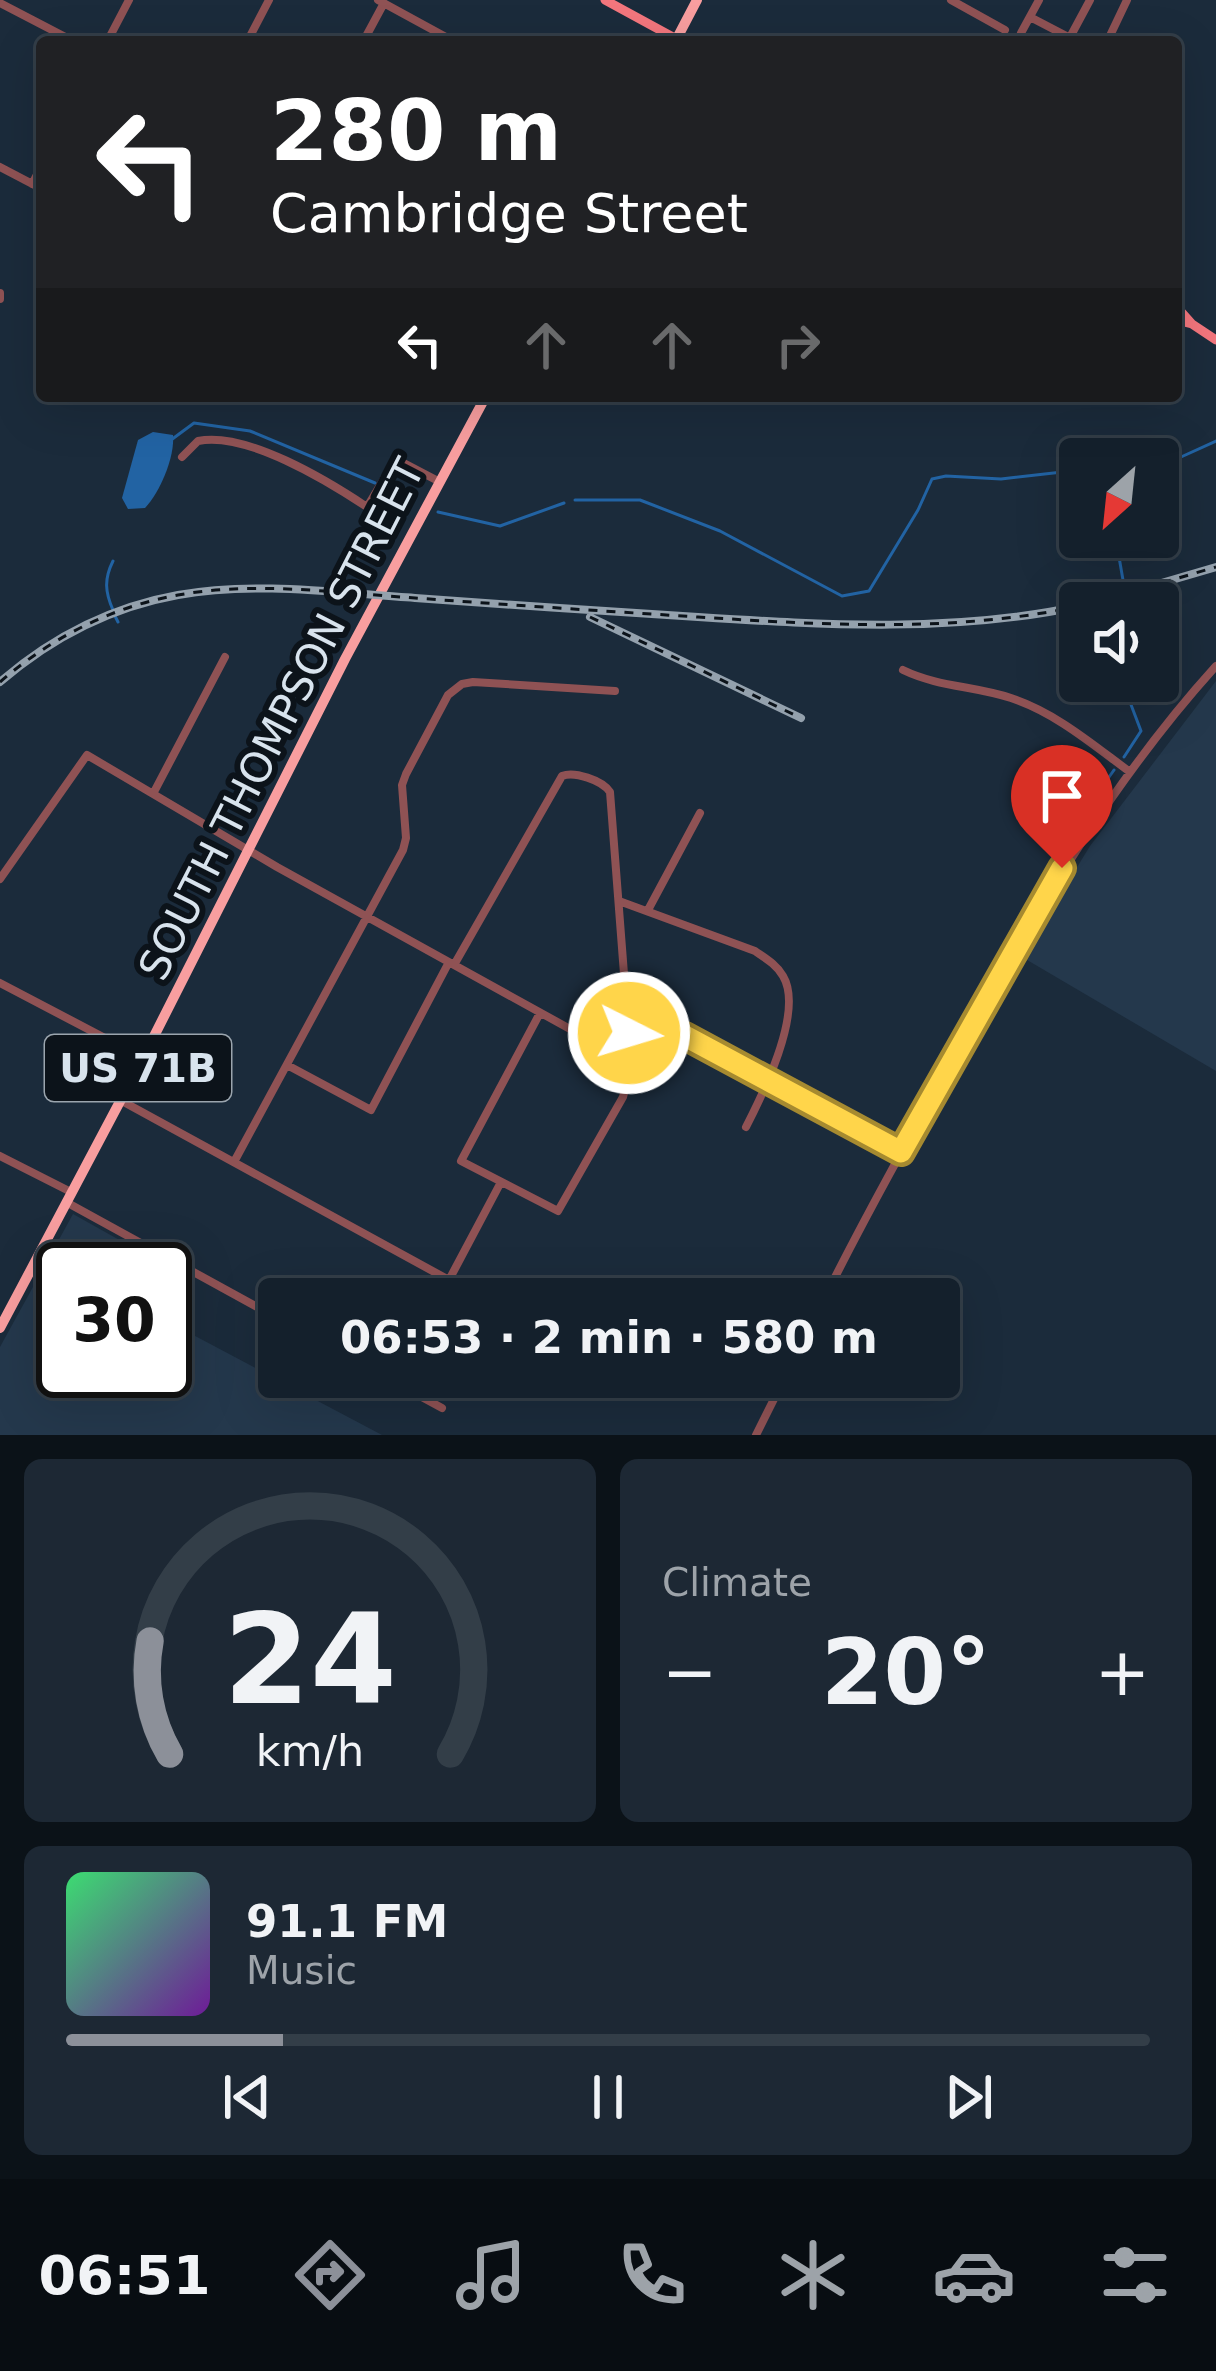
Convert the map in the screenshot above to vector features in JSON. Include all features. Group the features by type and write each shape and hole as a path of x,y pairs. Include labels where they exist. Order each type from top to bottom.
{"highway":[{"path":"680,36 698,0"},
{"name":"SOUTH THOMPSON STREET","path":"0,1328 483,402"}],"main road":[{"path":"605,0 669,36"},
{"path":"1182,313 1216,340"},
{"path":"1182,322 1192,324"}],"street":[{"path":"110,36 129,0"},
{"path":"250,36 269,0"},
{"path":"951,0 1005,30"},
{"path":"1021,33 1040,0"},
{"path":"1074,36 1090,0"},
{"path":"1110,36 1126,0"},
{"path":"366,36 381,2 444,36"},
{"path":"0,3 63,36"},
{"path":"1030,16 1064,36"},
{"path":"0,166 36,185"},
{"path":"182,457 199,441 230,442 274,456 367,507 396,459 440,482"},
{"path":"154,792 226,657"},
{"path":"835,1278 1062,868 1130,772 1216,666"},
{"path":"903,670 933,683 1027,704 1064,723 1130,772"},
{"path":"234,1162 403,850 406,774 454,688 473,682 615,691"},
{"path":"0,879 87,755 366,918 540,1012 587,1034 650,1030 685,1036 901,1152"},
{"path":"287,1065 371,1110 566,773 608,786 631,1065 623,1097 558,1211 461,1161 540,1012"},
{"path":"648,910 700,813"},
{"path":"619,901 755,951 775,964 786,979 789,995 776,1067 746,1127"},
{"path":"0,983 143,1058"},
{"path":"120,1100 449,1280 501,1182"},
{"path":"0,1156 258,1307"},
{"path":"424,1398 442,1408"},
{"path":"756,1435 774,1398"}],"shaded area":[{"path":"1216,681 1216,1071 1022,957 1090,846"},
{"path":"73,1214 123,1242 58,1242"},
{"path":"36,1281 36,1398 192,1398 192,1334 258,1369 258,1398 312,1398 382,1435 0,1435 0,1347"}],"water":[{"path":"153,432 173,435 169,464 145,508 128,509 122,498 138,440"}],"waterway":[{"path":"171,440 194,423 250,431 375,483"},
{"path":"1179,457 1216,441"},
{"path":"575,500 640,500 720,531 842,596 869,591 932,479 1059,472"},
{"path":"389,492 414,499"},
{"path":"438,512 500,526 564,503"},
{"path":"1119,558 1123,582"},
{"path":"113,561 107,586 113,610"},
{"path":"115,616 118,622"},
{"path":"1124,757 1141,731 1130,702"},
{"path":"1083,814 1114,770"}],"railway":[{"path":"1165,582 1216,567"},
{"path":"0,682 61,638 106,616 153,600 207,591 296,589 842,624 985,620 1059,610"},
{"path":"590,617 801,718"}],"route":[{"path":"629,1033 650,1030 685,1036 901,1152 1062,868"}]}
